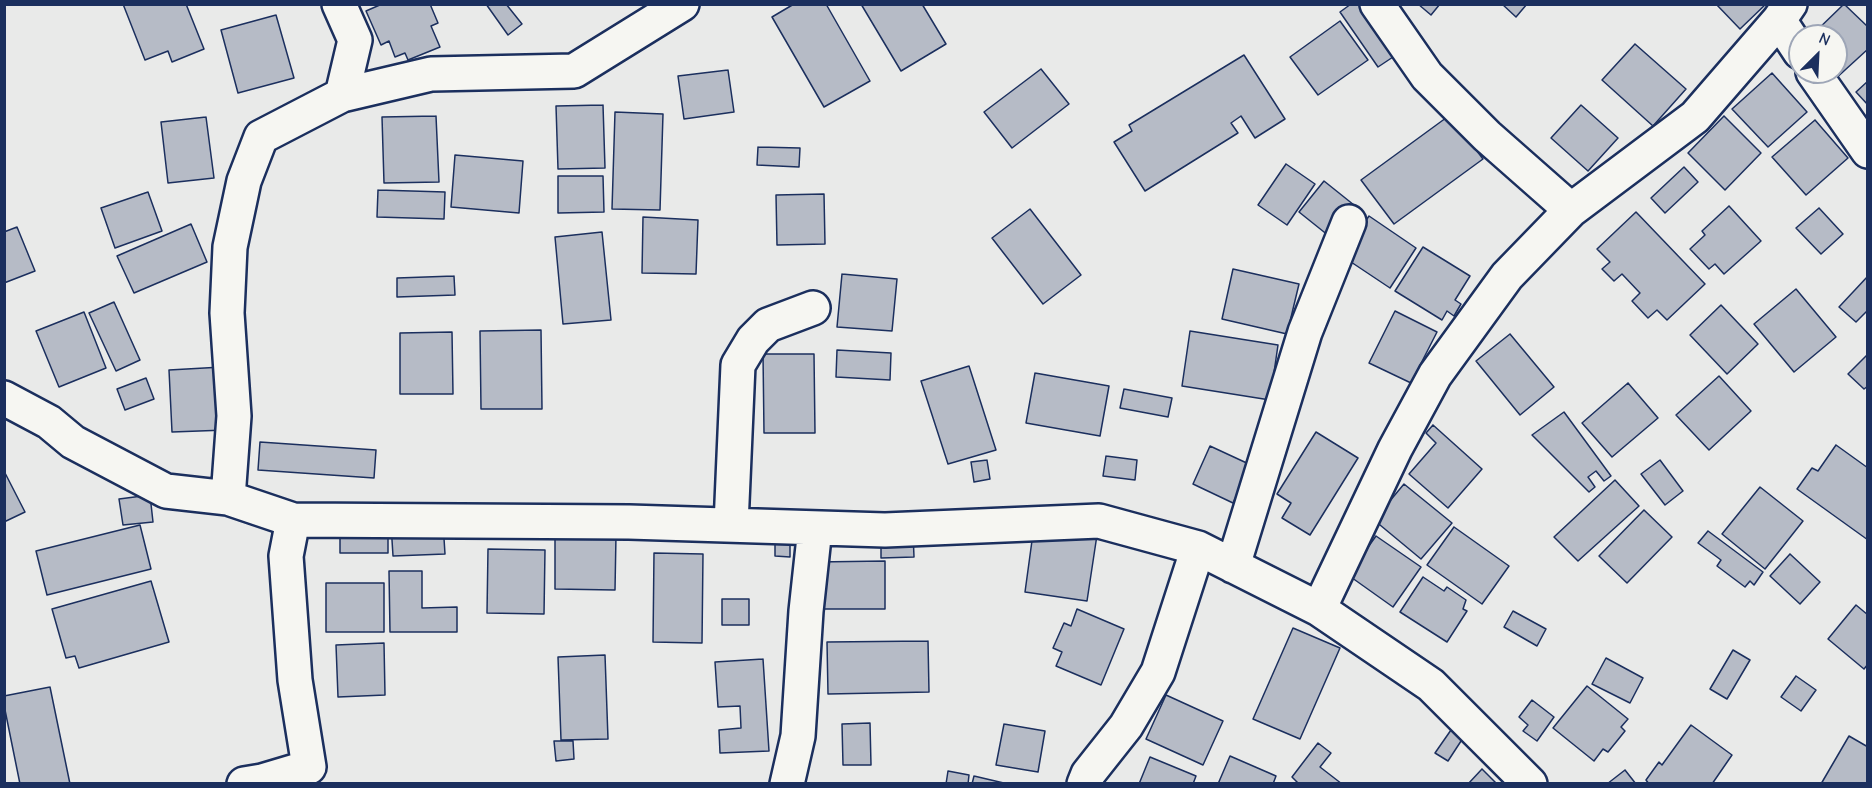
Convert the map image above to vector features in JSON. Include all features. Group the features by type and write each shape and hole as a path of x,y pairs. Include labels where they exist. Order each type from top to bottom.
{"street":[{"path":"339,4 355,40 342,95"},
{"path":"228,498 234,416 227,313 230,248 244,181 261,137 342,95 431,74 574,71 682,4"},
{"path":"1377,4 1427,76 1486,136 1571,210"},
{"path":"1319,609 1395,448 1435,375 1507,276 1571,210 1695,117 1784,12"},
{"path":"1821,84 1868,151"},
{"path":"1233,566 1305,332 1349,222"},
{"path":"731,525 738,364 753,339 768,325 813,308"},
{"path":"4,398 49,422 74,442 166,492 228,498 293,520 617,522 885,530 1099,521 1198,548 1319,609 1431,685 1530,783"},
{"path":"243,783 309,775 295,680 286,556 293,520"},
{"path":"787,783 798,736 806,611 815,528"},
{"path":"1084,783 1088,774 1126,726 1158,672 1198,548"}],"building":[{"path":"123,4 186,4 204,49 172,62 168,51 145,60"},
{"path":"382,4 430,4 438,23 431,26 440,47 408,60 405,53 395,57 389,41 381,45 366,11"},
{"path":"486,4 506,4 522,24 508,35"},
{"path":"794,4 826,4 870,81 824,107 772,17"},
{"path":"861,4 922,4 946,44 901,71"},
{"path":"1351,4 1369,4 1402,51 1378,67 1340,12"},
{"path":"1418,4 1440,4 1431,15"},
{"path":"1502,4 1527,4 1516,17"},
{"path":"1716,4 1766,4 1740,29"},
{"path":"1844,4 1868,27 1868,49 1848,67 1848,24 1823,24"},
{"path":"276,15 294,78 238,93 221,30"},
{"path":"1340,21 1368,60 1318,95 1290,57"},
{"path":"1635,44 1686,89 1653,126 1602,80"},
{"path":"1244,55 1285,119 1255,138 1241,116 1231,123 1238,133 1145,191 1114,142 1132,131 1129,125"},
{"path":"1041,69 1069,104 1012,148 984,112"},
{"path":"728,70 734,112 684,119 678,76"},
{"path":"1772,73 1807,112 1768,147 1732,109"},
{"path":"1868,81 1868,105 1856,92"},
{"path":"603,105 605,168 558,169 556,106"},
{"path":"1581,105 1618,138 1588,171 1551,138"},
{"path":"615,112 663,114 660,210 612,209"},
{"path":"1450,115 1483,159 1394,224 1361,180"},
{"path":"436,116 439,182 384,183 382,117"},
{"path":"1724,116 1761,153 1725,190 1688,153"},
{"path":"206,117 214,178 168,183 161,122"},
{"path":"1815,120 1848,158 1806,195 1772,157"},
{"path":"758,147 800,148 799,167 757,165"},
{"path":"455,155 523,161 519,213 451,207"},
{"path":"1286,164 1315,184 1287,225 1258,205"},
{"path":"1684,167 1698,182 1665,213 1651,198"},
{"path":"558,176 603,176 604,212 558,213"},
{"path":"1324,181 1354,205 1329,236 1299,212"},
{"path":"378,190 445,192 444,219 377,217"},
{"path":"148,192 162,231 115,248 101,208"},
{"path":"824,194 825,244 777,245 776,195"},
{"path":"1729,206 1761,241 1724,274 1715,264 1709,269 1690,249 1705,235 1702,231"},
{"path":"1819,208 1843,234 1821,254 1796,228"},
{"path":"1030,209 1081,275 1043,304 992,238"},
{"path":"1636,212 1705,284 1667,320 1657,310 1648,318 1632,301 1640,293 1622,274 1614,281 1602,269 1610,262 1597,249"},
{"path":"1369,216 1416,248 1390,288 1342,256"},
{"path":"643,217 698,220 696,274 642,273"},
{"path":"191,224 207,262 134,293 117,256"},
{"path":"17,227 35,271 4,283 4,232"},
{"path":"602,232 611,320 563,324 555,237"},
{"path":"1423,247 1470,276 1455,300 1461,304 1454,316 1447,311 1442,320 1395,291"},
{"path":"1233,269 1299,284 1287,334 1222,319"},
{"path":"842,274 897,279 892,331 837,327"},
{"path":"454,276 455,295 397,297 397,278"},
{"path":"1868,276 1868,310 1856,322 1839,307"},
{"path":"1796,289 1836,337 1794,372 1754,324"},
{"path":"114,302 140,360 116,371 89,313"},
{"path":"1721,305 1758,344 1727,374 1690,335"},
{"path":"1395,311 1437,332 1411,383 1369,363"},
{"path":"84,312 106,368 59,387 36,331"},
{"path":"541,330 542,409 481,409 480,331"},
{"path":"1190,331 1278,345 1270,400 1182,386"},
{"path":"452,332 453,394 400,394 400,333"},
{"path":"1510,334 1554,387 1520,415 1476,361"},
{"path":"837,350 891,353 890,380 836,377"},
{"path":"763,354 814,354 815,433 764,433"},
{"path":"1868,354 1868,386 1864,389 1848,374"},
{"path":"969,366 996,450 948,464 921,381"},
{"path":"222,367 226,430 172,432 169,370"},
{"path":"1035,373 1109,386 1100,436 1026,423"},
{"path":"1719,376 1751,411 1709,450 1676,415"},
{"path":"146,378 154,399 125,410 117,389"},
{"path":"1628,383 1658,418 1612,457 1582,423"},
{"path":"1124,389 1172,398 1168,417 1120,408"},
{"path":"1564,412 1611,476 1604,481 1596,471 1588,477 1595,487 1589,492 1532,435"},
{"path":"1433,425 1482,469 1448,508 1409,474 1436,443 1426,433"},
{"path":"1316,432 1358,458 1310,535 1282,518 1291,503 1277,494"},
{"path":"260,442 376,450 374,478 258,470"},
{"path":"1836,445 1868,468 1868,540 1797,489 1812,468 1818,471"},
{"path":"1210,446 1251,465 1233,503 1193,484"},
{"path":"1106,456 1137,460 1135,480 1103,476"},
{"path":"987,460 990,479 974,482 971,462"},
{"path":"1660,460 1683,491 1665,505 1641,474"},
{"path":"4,471 25,512 4,522"},
{"path":"1615,480 1639,506 1578,561 1554,537"},
{"path":"1404,484 1452,523 1421,559 1374,520"},
{"path":"1760,487 1803,521 1765,569 1722,534"},
{"path":"150,495 153,522 123,525 119,499"},
{"path":"1644,510 1672,537 1627,583 1599,556"},
{"path":"443,523 445,554 393,556 391,524"},
{"path":"140,525 151,569 47,595 36,551"},
{"path":"1034,526 1097,535 1087,601 1025,592"},
{"path":"1454,527 1509,566 1482,604 1427,565"},
{"path":"340,529 388,529 388,553 340,553"},
{"path":"1708,531 1763,572 1754,585 1750,581 1745,587 1717,566 1721,560 1698,543"},
{"path":"913,532 914,557 881,558 881,533"},
{"path":"555,535 616,535 615,590 555,589"},
{"path":"1376,536 1421,567 1393,607 1348,575"},
{"path":"775,538 790,539 790,557 775,556"},
{"path":"488,549 545,550 544,614 487,613"},
{"path":"654,553 703,554 702,643 653,642"},
{"path":"1790,554 1820,582 1800,604 1770,576"},
{"path":"885,561 885,609 817,609 816,562"},
{"path":"389,571 422,571 422,608 457,607 457,632 390,632"},
{"path":"1423,577 1444,591 1447,587 1466,600 1463,609 1467,611 1447,642 1400,612"},
{"path":"151,581 169,642 79,668 75,656 66,658 52,609"},
{"path":"326,583 384,583 384,632 326,632"},
{"path":"722,599 749,599 749,625 722,625"},
{"path":"1856,605 1868,615 1868,664 1864,669 1828,639"},
{"path":"1077,609 1124,629 1101,685 1056,666 1062,652 1053,648 1064,623 1071,626"},
{"path":"1513,611 1546,629 1537,646 1504,627"},
{"path":"1293,628 1340,648 1300,739 1253,719"},
{"path":"928,641 929,692 828,694 827,642"},
{"path":"384,643 385,695 338,697 336,645"},
{"path":"1733,650 1750,660 1727,699 1710,689"},
{"path":"605,655 608,739 561,740 558,657"},
{"path":"1606,658 1643,678 1630,703 1592,684"},
{"path":"763,659 769,751 720,753 719,730 741,728 740,706 718,707 715,662"},
{"path":"1796,676 1816,690 1801,711 1781,697"},
{"path":"1587,686 1628,719 1621,727 1625,731 1608,752 1603,749 1594,761 1553,728"},
{"path":"50,687 70,784 20,784 4,696"},
{"path":"1166,695 1223,721 1203,765 1146,739"},
{"path":"1532,700 1554,717 1537,741 1523,731 1528,725 1519,717"},
{"path":"870,723 871,765 843,765 842,724"},
{"path":"1004,724 1045,731 1038,772 996,765"},
{"path":"1691,725 1732,755 1712,784 1649,784 1646,780 1659,762 1662,765"},
{"path":"1451,730 1463,738 1448,761 1435,753"},
{"path":"1849,736 1868,747 1868,784 1821,784"},
{"path":"554,741 573,741 574,759 556,761"},
{"path":"1318,743 1331,753 1320,767 1342,784 1299,784 1292,777"},
{"path":"1230,756 1276,776 1273,784 1218,784"},
{"path":"1150,757 1196,776 1193,784 1139,784"},
{"path":"1482,769 1497,784 1468,784"},
{"path":"1625,770 1636,784 1607,784"},
{"path":"948,771 969,775 968,784 946,784"},
{"path":"974,776 1008,784 972,784"}]}
